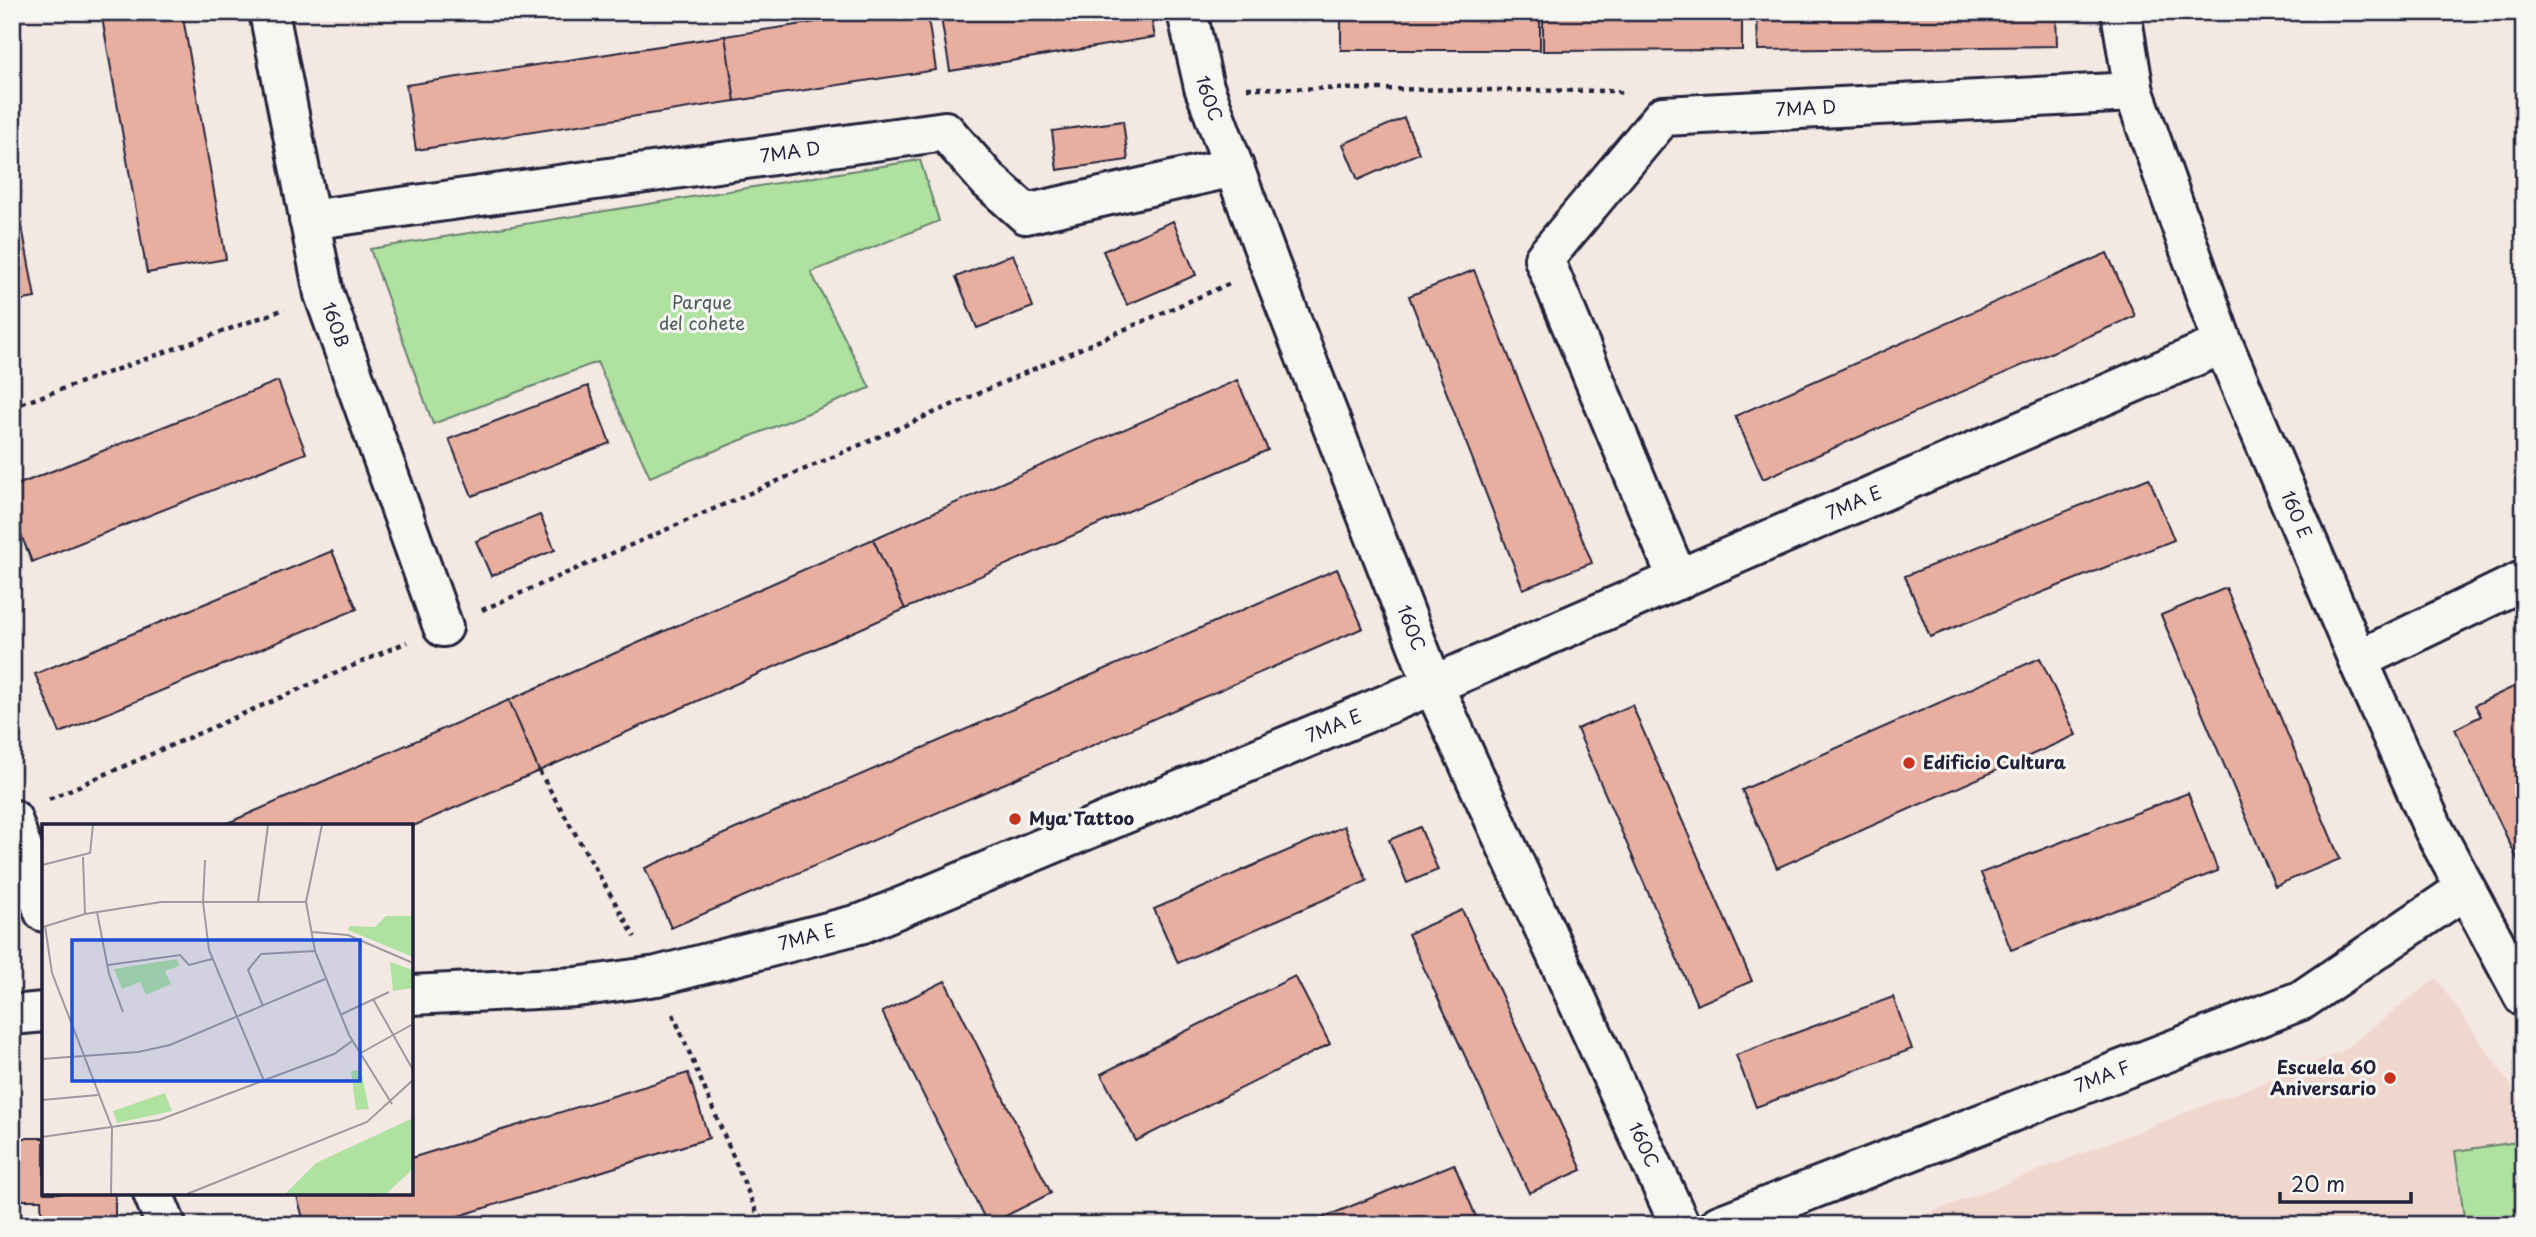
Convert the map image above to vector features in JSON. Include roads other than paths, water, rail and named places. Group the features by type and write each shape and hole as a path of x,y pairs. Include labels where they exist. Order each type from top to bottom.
{"street":[{"name":"160B","path":"269,12 324,294 443,627"},
{"name":"160C","path":"1187,12 1204,87 1270,265 1433,684 1680,1225"},
{"name":"160 E","path":"2121,12 2134,92 2223,344 2434,830 2524,996"},
{"name":"7MA D","path":"1678,580 1544,259 1663,116 2134,92"},
{"name":"7MA D","path":"309,220 945,131 989,180 1026,214 1234,167"},
{"name":"7MA E","path":"413,995 576,987 657,975 863,923 1678,580 2223,344"},
{"path":"2358,660 2524,580"},
{"path":"25,811 42,901"},
{"name":"7MA F","path":"1719,1225 2302,1000 2465,889"},
{"path":"12,1015 42,1012"},
{"path":"154,1195 166,1225"}],"place":[{"name":"Edificio Cultura","path":"1909,763"},
{"name":"Mya Tattoo","path":"1015,819"},
{"name":"Escuela 60 Aniversario","path":"2390,1078"}],"park label":[{"name":"Parque del cohete","path":"702,313"}]}
